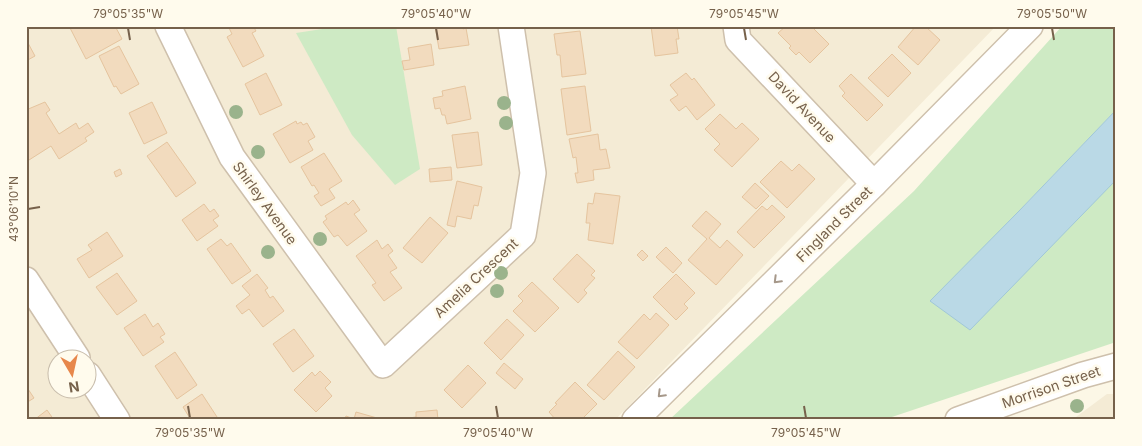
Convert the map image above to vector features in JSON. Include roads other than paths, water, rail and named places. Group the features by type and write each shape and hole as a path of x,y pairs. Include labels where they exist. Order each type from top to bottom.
{"street":[{"name":"Shirley Avenue","path":"168,26 232,157 383,365 384,363"},
{"name":"Amelia Crescent","path":"384,363 523,235 533,173 511,26"},
{"name":"David Avenue","path":"736,26 738,40 874,184"},
{"name":"Fingland Street","path":"635,420 874,184 1030,26"},
{"path":"26,280 70,348"},
{"name":"Morrison Street","path":"958,420 1083,375 1116,366"},
{"path":"98,391 117,420"}],"water":[{"path":"1116,110 1116,180 970,330 930,301 1019,211"}]}
